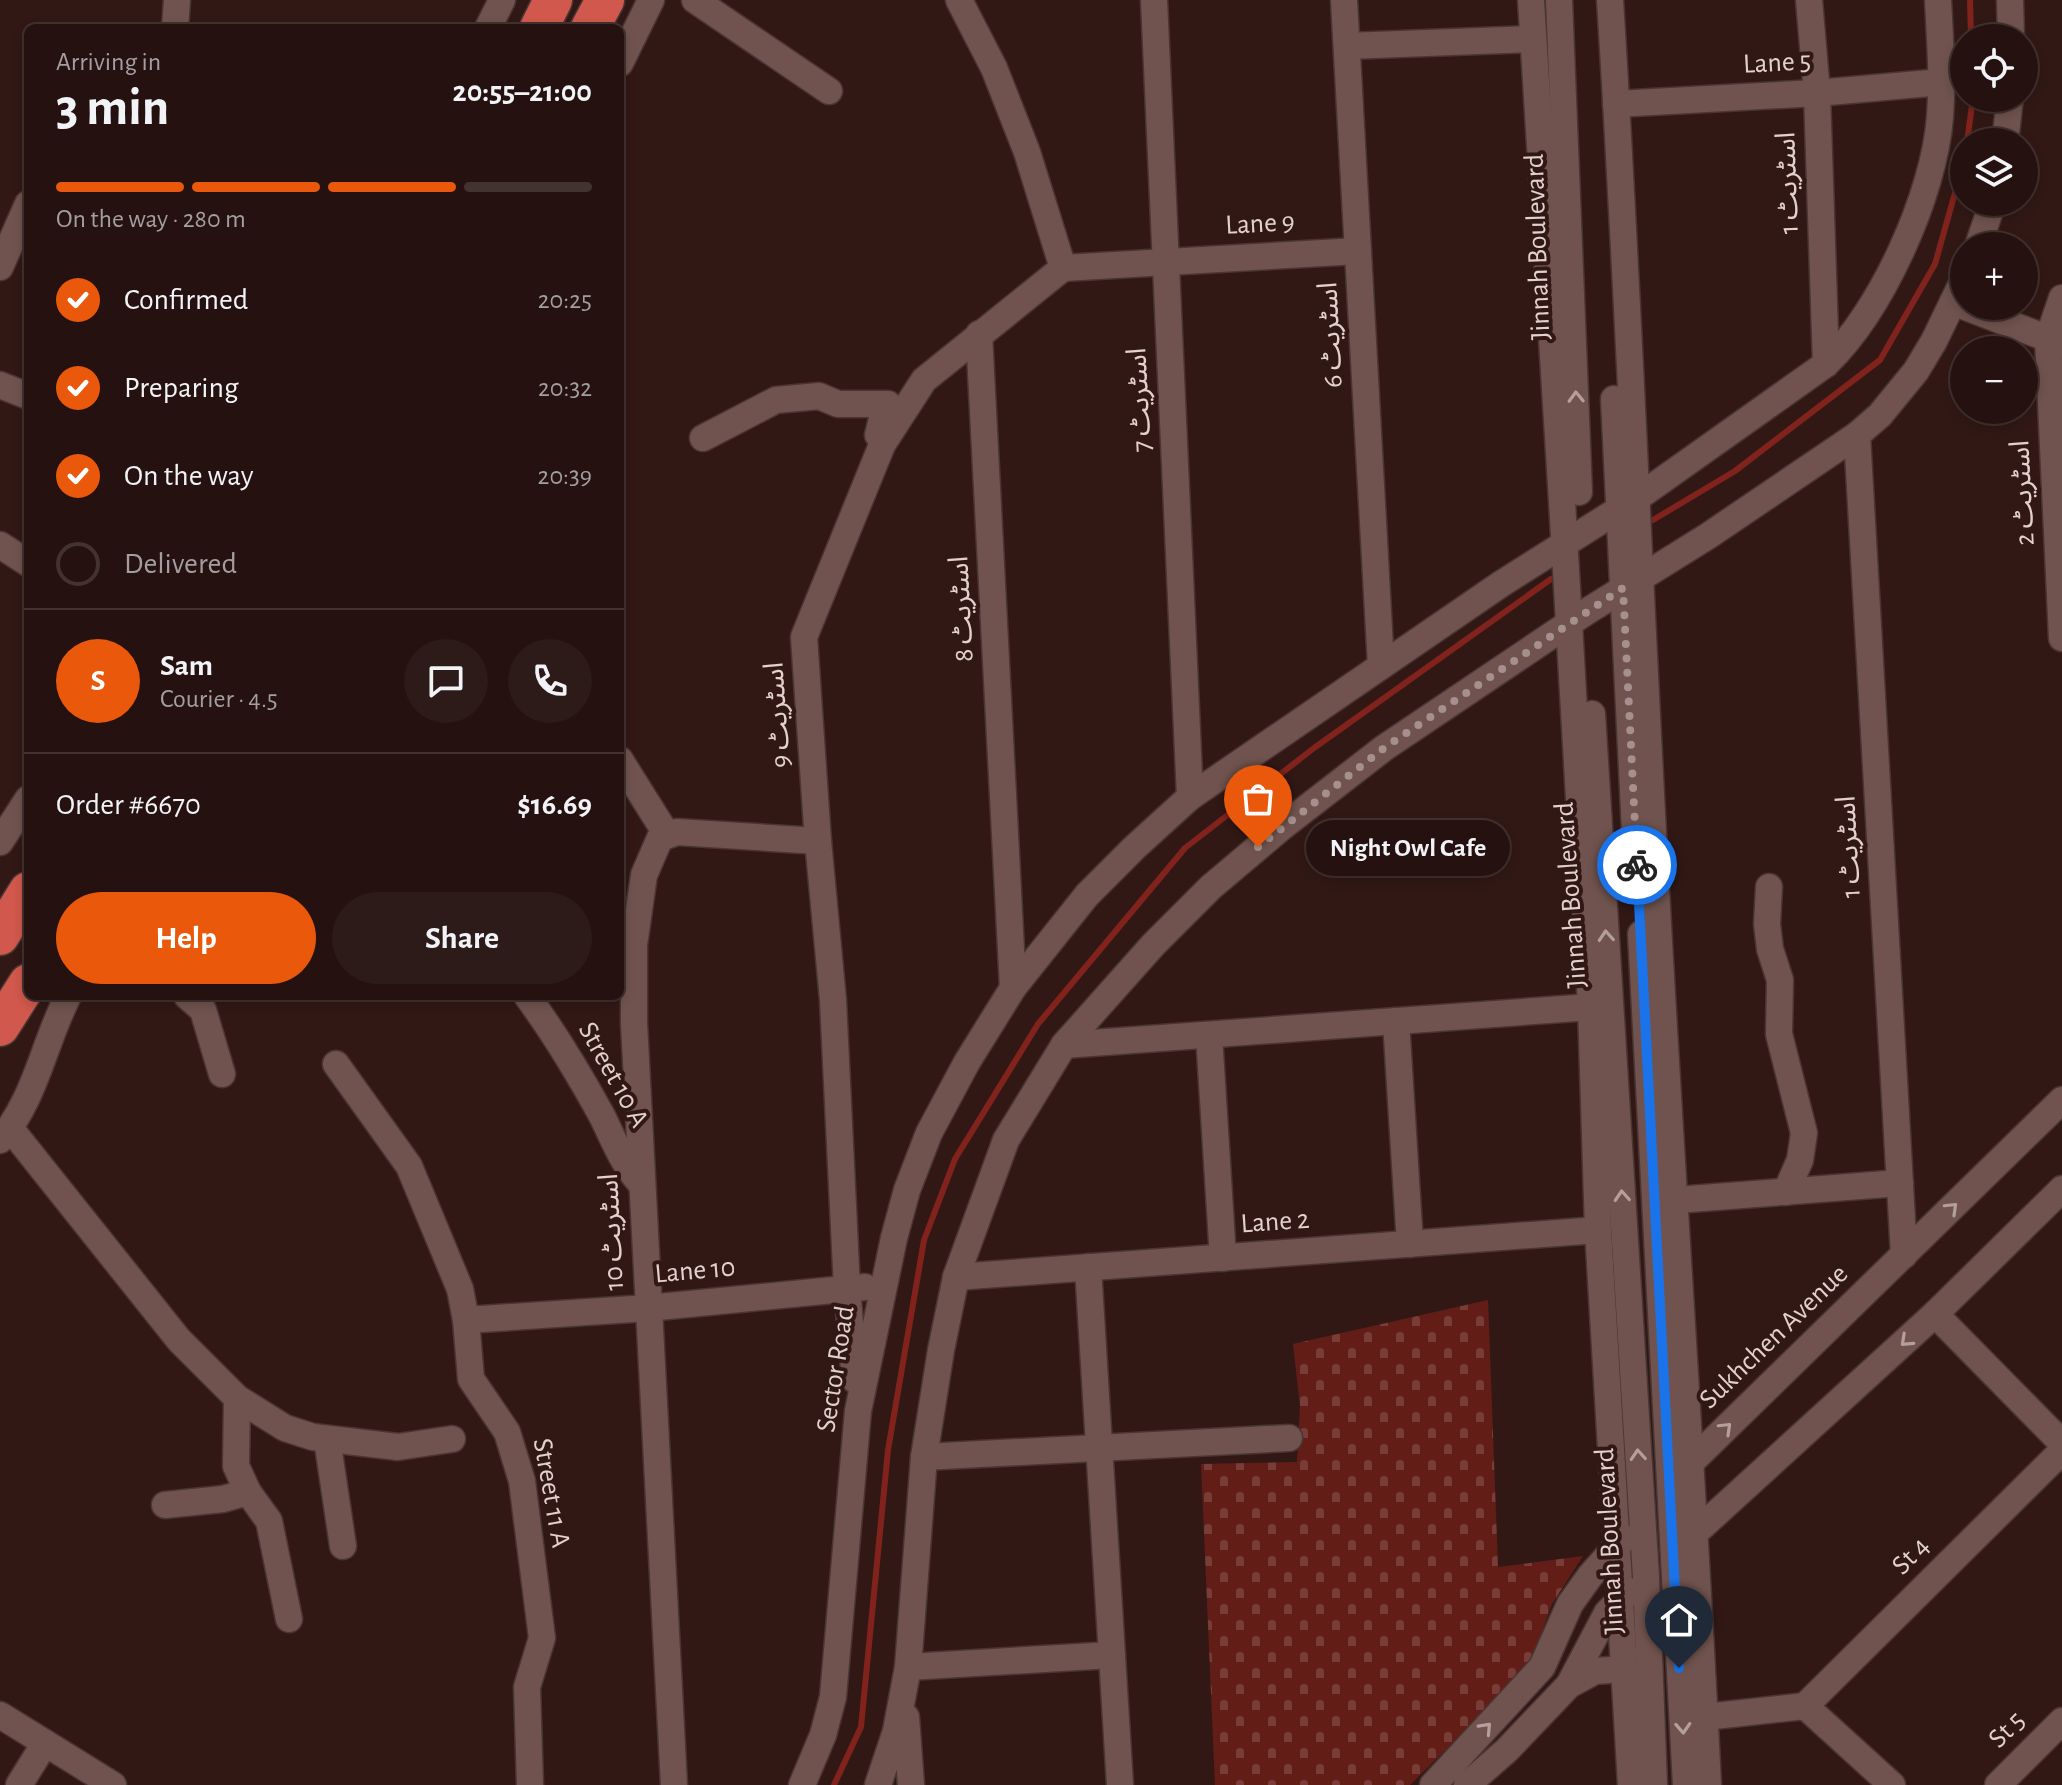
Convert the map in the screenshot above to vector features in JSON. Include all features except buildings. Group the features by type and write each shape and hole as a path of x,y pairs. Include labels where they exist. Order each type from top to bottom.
{"highway":[{"path":"541,24 553,0"},
{"path":"592,24 605,0"},
{"path":"0,936 24,897"},
{"path":"0,1027 24,989"}],"street":[{"path":"175,24 177,0"},
{"path":"490,24 502,0"},
{"path":"624,55 651,0"},
{"path":"695,0 829,91"},
{"path":"959,0 1000,82 1027,152 1063,268"},
{"name":"اسٹریٹ 7","path":"1154,0 1190,797"},
{"name":"اسٹریٹ 6","path":"1344,0 1381,666"},
{"path":"1531,0 1573,539"},
{"name":"Jinnah Boulevard","path":"1559,0 1577,618 1616,1298 1642,1519 1654,1785"},
{"path":"1593,0 1628,504 1671,1294 1696,1534 1708,1785"},
{"path":"1610,0 1628,504"},
{"name":"اسٹریٹ 1","path":"1809,0 1817,93 1826,364"},
{"name":"Sector Road","path":"802,1785 823,1735 833,1697 858,1411 882,1285 907,1190 929,1133 967,1062 1013,988 1087,895 1190,797 1381,666 1628,504 1826,364 1847,344 1867,315 1921,205 1932,171 1942,82 1938,0"},
{"path":"2010,0 2011,24"},
{"path":"1347,46 1533,39"},
{"name":"Lane 5","path":"1616,104 1817,93 1942,82"},
{"path":"0,267 24,213"},
{"name":"Lane 9","path":"1166,261 1358,251"},
{"path":"979,334 1063,268 1166,261"},
{"name":"اسٹریٹ 2","path":"2062,298 2055,341 2062,638"},
{"path":"878,1785 896,1731 906,1680 924,1457 956,1277 1006,1140 1064,1045 1153,945 1211,887 1384,748 1857,435 1880,415 1916,371 1950,308"},
{"path":"2015,320 2055,341"},
{"name":"اسٹریٹ 9","path":"858,1411 847,1289 833,1000 804,637 882,445 924,380 979,334"},
{"name":"اسٹریٹ 8","path":"979,334 1013,988"},
{"path":"0,385 24,394"},
{"path":"703,438 776,400 819,396 838,404 888,404 889,412 879,426 878,439 882,445"},
{"name":"اسٹریٹ 1","path":"1857,435 1904,1255"},
{"path":"0,545 24,560"},
{"path":"1632,582 1676,1200 1671,1294 1669,1482 1686,1785"},
{"path":"1577,618 1598,1230 1616,1298 1618,1545 1631,1785"},
{"path":"624,766 667,835 677,832 818,841"},
{"path":"0,842 24,805"},
{"name":"اسٹریٹ 10","path":"667,835 660,838 644,875 634,945 634,1023 674,1785"},
{"path":"1769,887 1767,924 1770,949 1780,980 1779,1034 1804,1133 1800,1160 1786,1192"},
{"path":"66,1000 54,1023 35,1077 5,1134 179,1340 237,1398 285,1428 327,1439 398,1447 452,1439"},
{"path":"192,1000 203,1010 222,1074"},
{"name":"Street 10 A","path":"530,1000 558,1039 602,1117 626,1168 642,1185"},
{"path":"1064,1045 1591,1007"},
{"path":"1396,1021 1410,1244"},
{"path":"1209,1035 1223,1258"},
{"name":"Street 11 A","path":"336,1064 409,1166 460,1289 471,1379 507,1432 522,1481 542,1638 527,1687 530,1785"},
{"name":"Sukhchen Avenue","path":"1433,1785 1542,1667 1570,1604 1669,1482 2062,1100"},
{"path":"1676,1200 1900,1183"},
{"path":"1467,1785 1507,1750 1569,1685 1607,1613 1621,1597 1696,1534 1935,1314 2062,1189"},
{"name":"Lane 2","path":"956,1277 1598,1230"},
{"path":"1088,1267 1120,1785"},
{"name":"Lane 10","path":"466,1320 648,1308 882,1285"},
{"path":"1935,1314 2062,1443"},
{"path":"237,1398 236,1466 248,1492 269,1521 289,1619"},
{"path":"924,1457 1289,1438"},
{"path":"327,1439 343,1546"},
{"name":"St 4","path":"1805,1706 2062,1451"},
{"path":"165,1505 223,1499 248,1492"},
{"path":"906,1680 1112,1655"},
{"path":"1569,1685 1595,1671 1625,1669"},
{"path":"906,1680 911,1785"},
{"path":"1705,1717 1805,1706 1892,1785"},
{"path":"0,1715 113,1785"},
{"name":"St 5","path":"1998,1785 2062,1721"},
{"path":"19,1785 45,1743"}],"green space":[{"path":"1488,1300 1498,1567 1583,1556 1552,1604 1529,1668 1410,1785 1215,1785 1201,1464 1297,1462 1300,1406 1293,1344"}],"waterway":[{"path":"1970,0 1971,24"},
{"path":"1969,128 1971,112"},
{"path":"1653,520 1735,471 1880,360 1935,264 1950,211"},
{"path":"834,1785 861,1727 888,1450 924,1240 955,1159 1038,1024 1185,848 1314,748 1551,579"}],"way so far":[{"path":"1258,847 1384,748 1623,588 1637,865"}],"place":[{"name":"Night Owl Cafe","path":"1258,847"}],"route":[{"path":"1637,865 1679,1668"}]}
